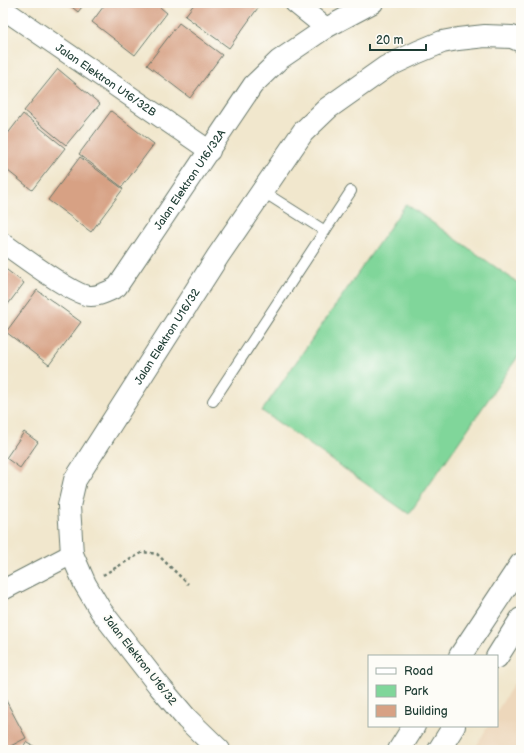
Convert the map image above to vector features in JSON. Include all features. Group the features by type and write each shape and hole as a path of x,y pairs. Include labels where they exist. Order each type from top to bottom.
{"street":[{"path":"294,3 326,28"},
{"name":"Jalan Elektron U16/32A","path":"3,244 75,292 90,296 104,293 117,287 253,85 280,60 326,28 373,3"},
{"name":"Jalan Elektron U16/32B","path":"3,9 210,151"},
{"name":"Jalan Elektron U16/32","path":"219,750 187,719 160,687 101,611 85,584 72,554 69,506 75,480 218,256 303,132 328,108 386,67 418,52 442,42 485,36 512,37 521,41"},
{"path":"3,590 72,554"},
{"path":"461,655 521,564"},
{"path":"498,656 521,619"},
{"path":"399,750 413,727"},
{"path":"439,750 453,727"}],"lane":[{"path":"262,191 325,231"},
{"path":"213,401 351,191"}],"path":[{"path":"85,584 143,552 157,554 188,584"}],"shaded area":[{"path":"521,672 521,750 474,750 487,727 498,727 498,709"}],"green space":[{"path":"406,204 521,285 521,352 409,514 262,411"}],"building":[{"path":"67,3 85,3 78,12"},
{"path":"106,3 155,3 167,13 135,55 92,22"},
{"path":"195,3 258,3 260,5 229,48 185,16"},
{"path":"179,23 222,55 190,98 147,65"},
{"path":"58,69 100,104 66,145 24,111"},
{"path":"111,111 154,144 122,187 79,154"},
{"path":"23,114 65,148 32,190 3,167 3,140"},
{"path":"80,157 123,189 91,232 48,200"},
{"path":"3,267 24,283 3,311"},
{"path":"37,290 81,322 49,365 6,332"},
{"path":"24,432 38,442 20,468 6,458"},
{"path":"3,695 26,738 3,750"},
{"path":"26,742 41,750 22,750"}]}
